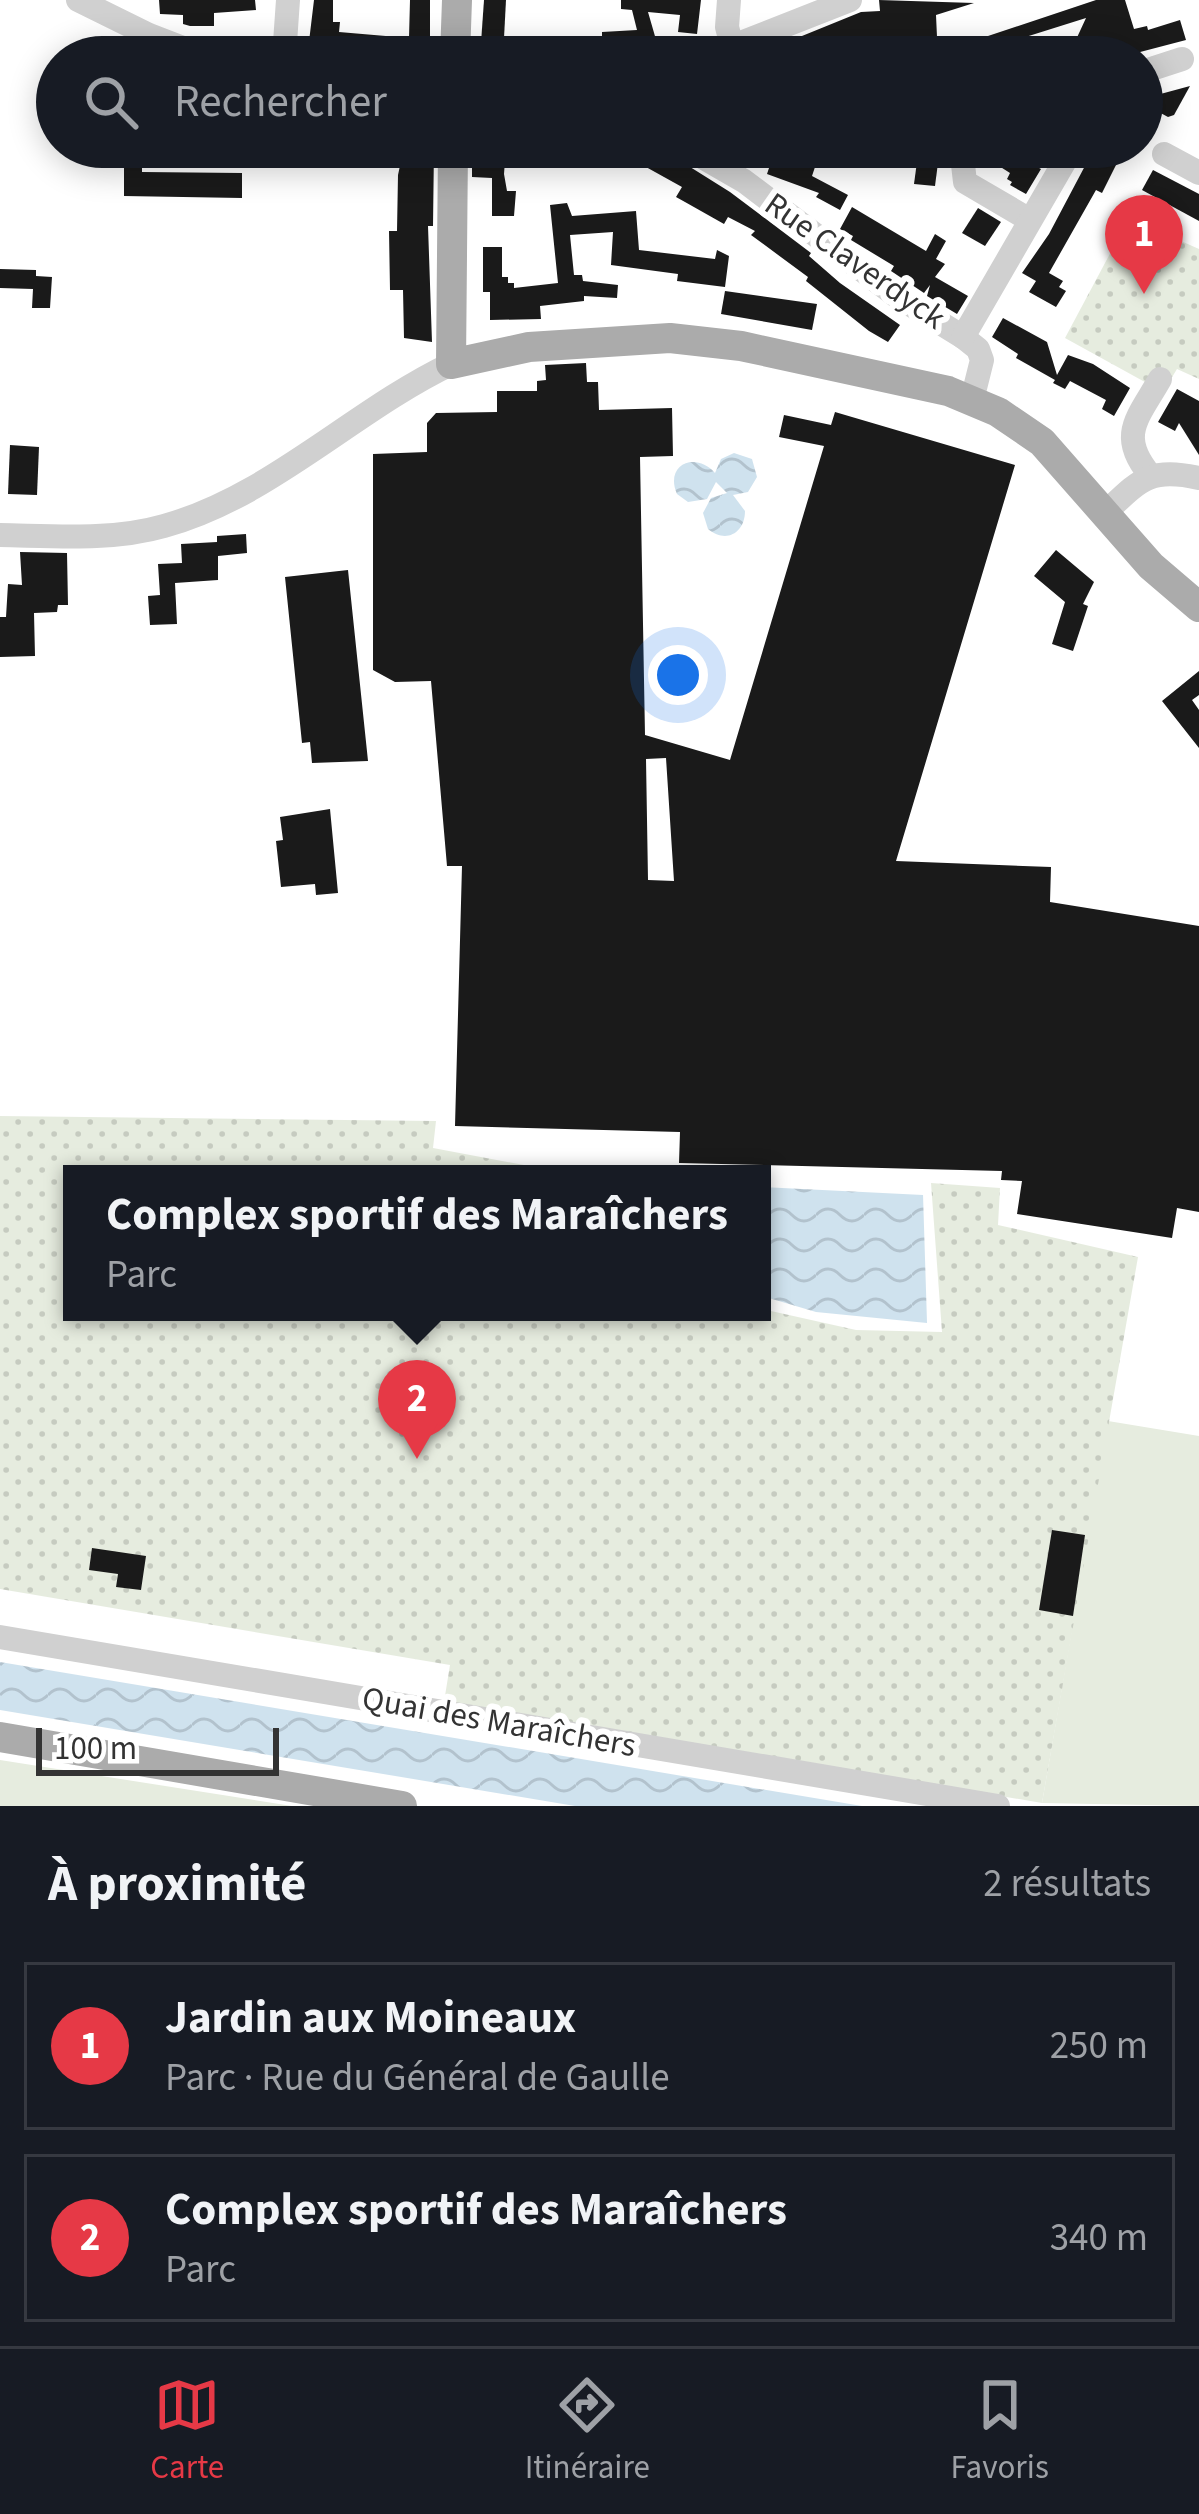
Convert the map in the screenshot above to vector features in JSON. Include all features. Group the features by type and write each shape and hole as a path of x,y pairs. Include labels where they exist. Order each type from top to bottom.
{"main road":[{"path":"456,36 457,0"},
{"path":"453,168 451,364 546,345 697,340 913,382 972,400 1034,435 1159,574 1199,607"},
{"path":"0,1737 402,1806"}],"street":[{"path":"79,0 152,36"},
{"path":"285,36 288,0"},
{"path":"729,0 729,36"},
{"path":"758,36 850,0"},
{"path":"1163,65 1182,59"},
{"path":"1164,154 1199,173"},
{"name":"Rue Claverdyck","path":"722,168 978,350 982,360 972,400"},
{"path":"963,168 965,182 1030,220"},
{"path":"963,337 1061,168"},
{"path":"0,535 122,534 192,517 245,490 451,364"},
{"path":"1150,476 1134,454 1131,433 1160,379"},
{"path":"1106,513 1150,476 1174,473 1199,478"},
{"name":"Quai des Maraîchers","path":"0,1637 998,1806"}],"shaded area":[{"path":"1129,218 1199,249 1199,379 1177,369 1163,392 1065,338"},
{"path":"0,1116 436,1121 433,1148 524,1165 63,1165 63,1321 771,1321 771,1311 856,1330 942,1332 931,1183 1000,1188 998,1225 1138,1257 1042,1803 444,1702 450,1665 0,1589"},
{"path":"1108,1421 1199,1436 1199,1806 1042,1803"},
{"path":"0,1760 292,1806 0,1806"}],"water":[{"path":"734,453 752,459 757,477 748,492 733,495 745,511 742,525 733,534 721,536 708,529 703,513 711,498 727,493 716,482 707,499 688,502 677,494 675,475 691,462 715,473 721,459"},
{"path":"771,1187 923,1195 927,1323 816,1312 771,1299"},
{"path":"0,1662 862,1806 575,1806 0,1710"}],"building":[{"path":"159,0 255,0 256,10 214,13 214,26 190,26 183,24 183,15 160,14"},
{"path":"314,0 333,0 333,22 340,22 339,32 386,36 310,36"},
{"path":"410,0 430,0 430,36 409,36"},
{"path":"484,0 506,0 504,36 481,36"},
{"path":"621,0 701,0 697,34 678,32 680,15 648,12 655,36 602,36 602,32 637,30 632,10 621,9"},
{"path":"879,0 974,3 936,15 937,36 802,36 861,12 880,11"},
{"path":"1096,0 1125,0 1134,29 1147,26 1148,30 1180,20 1186,40 1163,46 1163,36 1078,36 1086,18 1029,36 988,36"},
{"path":"1190,86 1174,115 1168,117 1163,114 1163,93"},
{"path":"124,168 242,173 242,198 124,196"},
{"path":"400,168 434,168 433,226 428,226 432,342 404,338 403,290 390,290 389,231 397,231"},
{"path":"472,168 504,168 507,191 516,191 514,216 492,216 492,178 472,177"},
{"path":"648,168 692,168 811,253 840,283 900,325 888,342 869,331 751,235 755,231 728,217 724,224 676,197 682,187"},
{"path":"769,168 815,168 812,176 848,195 840,210 816,197 819,193 767,174"},
{"path":"916,168 937,168 935,186 914,184"},
{"path":"1002,168 1041,169 1026,194 1010,185 1010,173"},
{"path":"1084,168 1114,168 1102,193 1096,190 1049,273 1063,281 1059,287 1066,291 1056,307 1029,292 1036,281 1022,273"},
{"path":"1153,170 1199,194 1199,221 1142,190"},
{"path":"567,203 572,216 636,211 639,250 715,259 717,250 729,256 725,287 677,281 678,274 611,265 613,232 570,235 574,275 582,275 583,281 618,285 617,298 584,296 584,301 540,306 541,319 490,320 490,292 483,292 483,247 502,247 502,277 508,277 514,288 558,283 550,205"},
{"path":"852,207 926,251 935,234 946,241 936,259 945,264 935,277 968,296 957,314 927,296 930,285 924,293 840,229"},
{"path":"978,208 1001,222 985,246 962,233"},
{"path":"0,269 36,270 36,276 52,277 50,308 32,308 33,289 0,288"},
{"path":"725,291 817,304 812,330 721,314"},
{"path":"1003,318 1047,342 1057,375 1068,355 1093,364 1130,388 1114,416 1102,409 1106,400 1070,381 1065,389 1053,383 992,337"},
{"path":"586,363 587,382 598,382 599,410 672,408 673,456 640,457 645,735 730,760 824,446 779,437 784,415 831,425 835,412 1015,465 896,861 1051,867 1050,902 1199,926 1199,1212 1177,1208 1172,1238 1017,1214 1022,1181 1001,1180 1002,1171 679,1163 680,1132 455,1126 462,866 447,866 431,681 395,682 373,670 373,454 427,452 427,423 436,413 497,412 497,391 537,391 537,381 546,380 545,365","holes":["666,758 674,881 648,880 646,759"]},
{"path":"1177,389 1199,401 1199,455 1179,423 1175,431 1158,422"},
{"path":"10,445 39,447 37,495 8,494"},
{"path":"246,534 247,553 218,556 218,580 175,583 177,624 150,625 148,596 160,595 158,564 182,563 181,544"},
{"path":"1056,550 1094,582 1083,604 1088,606 1073,651 1052,644 1065,602 1034,576"},
{"path":"20,552 67,553 68,605 58,605 57,612 34,613 35,656 0,657 0,617 6,617 8,584 22,585"},
{"path":"348,570 368,761 312,763 310,742 302,743 285,577"},
{"path":"1199,671 1199,695 1192,700 1199,710 1199,748 1162,701"},
{"path":"330,809 338,893 316,895 315,884 281,887 276,841 283,840 280,817"},
{"path":"1052,1530 1085,1535 1073,1616 1039,1610"},
{"path":"92,1548 146,1556 141,1590 116,1587 118,1574 89,1570"}],"place":[{"name":"Jardin aux Moineaux","path":"1144,294"},
{"name":"Complex sportif des Maraîchers","path":"417,1459"}]}
